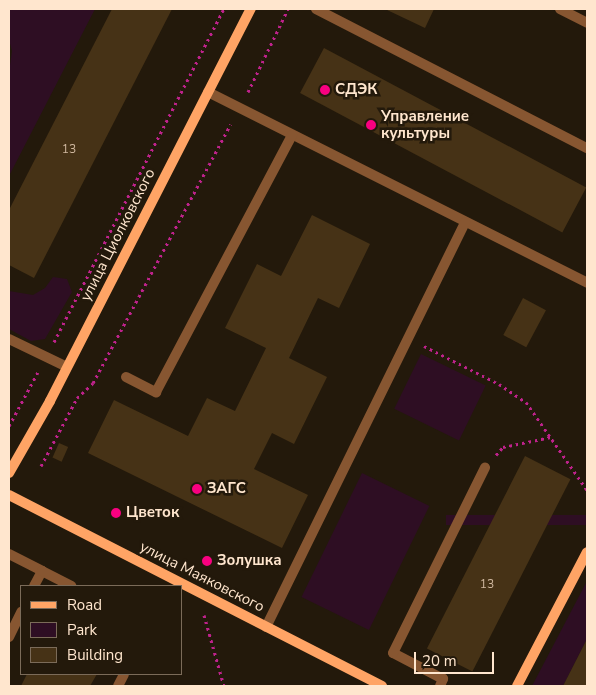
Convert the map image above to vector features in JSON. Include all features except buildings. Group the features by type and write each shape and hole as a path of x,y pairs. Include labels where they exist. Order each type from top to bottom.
{"street":[{"name":"улица Циолковского","path":"9,473 67,367 251,9"},
{"name":"улица Маяковского","path":"9,495 382,686"},
{"path":"517,686 587,552"}],"lane":[{"path":"316,9 587,148"},
{"path":"560,9 587,23"},
{"path":"208,92 587,283"},
{"path":"126,377 156,392 292,135"},
{"path":"266,627 465,222"},
{"path":"9,338 67,367"},
{"path":"440,686 444,679 393,652 485,468"},
{"path":"9,554 69,585"},
{"path":"35,585 42,571"},
{"path":"9,637 20,614"}],"path":[{"path":"9,426 224,9"},
{"path":"41,466 77,398 93,382 240,108 288,9"},
{"path":"408,338 499,384 526,402 587,490"},
{"path":"485,468 503,447 551,437"},
{"path":"202,610 224,686"}],"green space":[{"path":"9,9 95,9 9,176 9,72 12,51 9,40"},
{"path":"53,277 67,279 72,292 45,339 31,341 9,329 9,291 33,295 45,288"},
{"path":"421,354 486,386 459,440 394,409"},
{"path":"362,473 429,506 369,630 302,597"},
{"path":"446,515 587,515 587,525 446,525"},
{"path":"587,581 587,639 563,686 532,686"}],"place":[{"name":"СДЭК","path":"325,90"},
{"name":"Управление культуры","path":"371,125"},
{"name":"ЗАГС","path":"197,489"},
{"name":"Цветок","path":"116,513"},
{"name":"Золушка","path":"207,561"}]}
